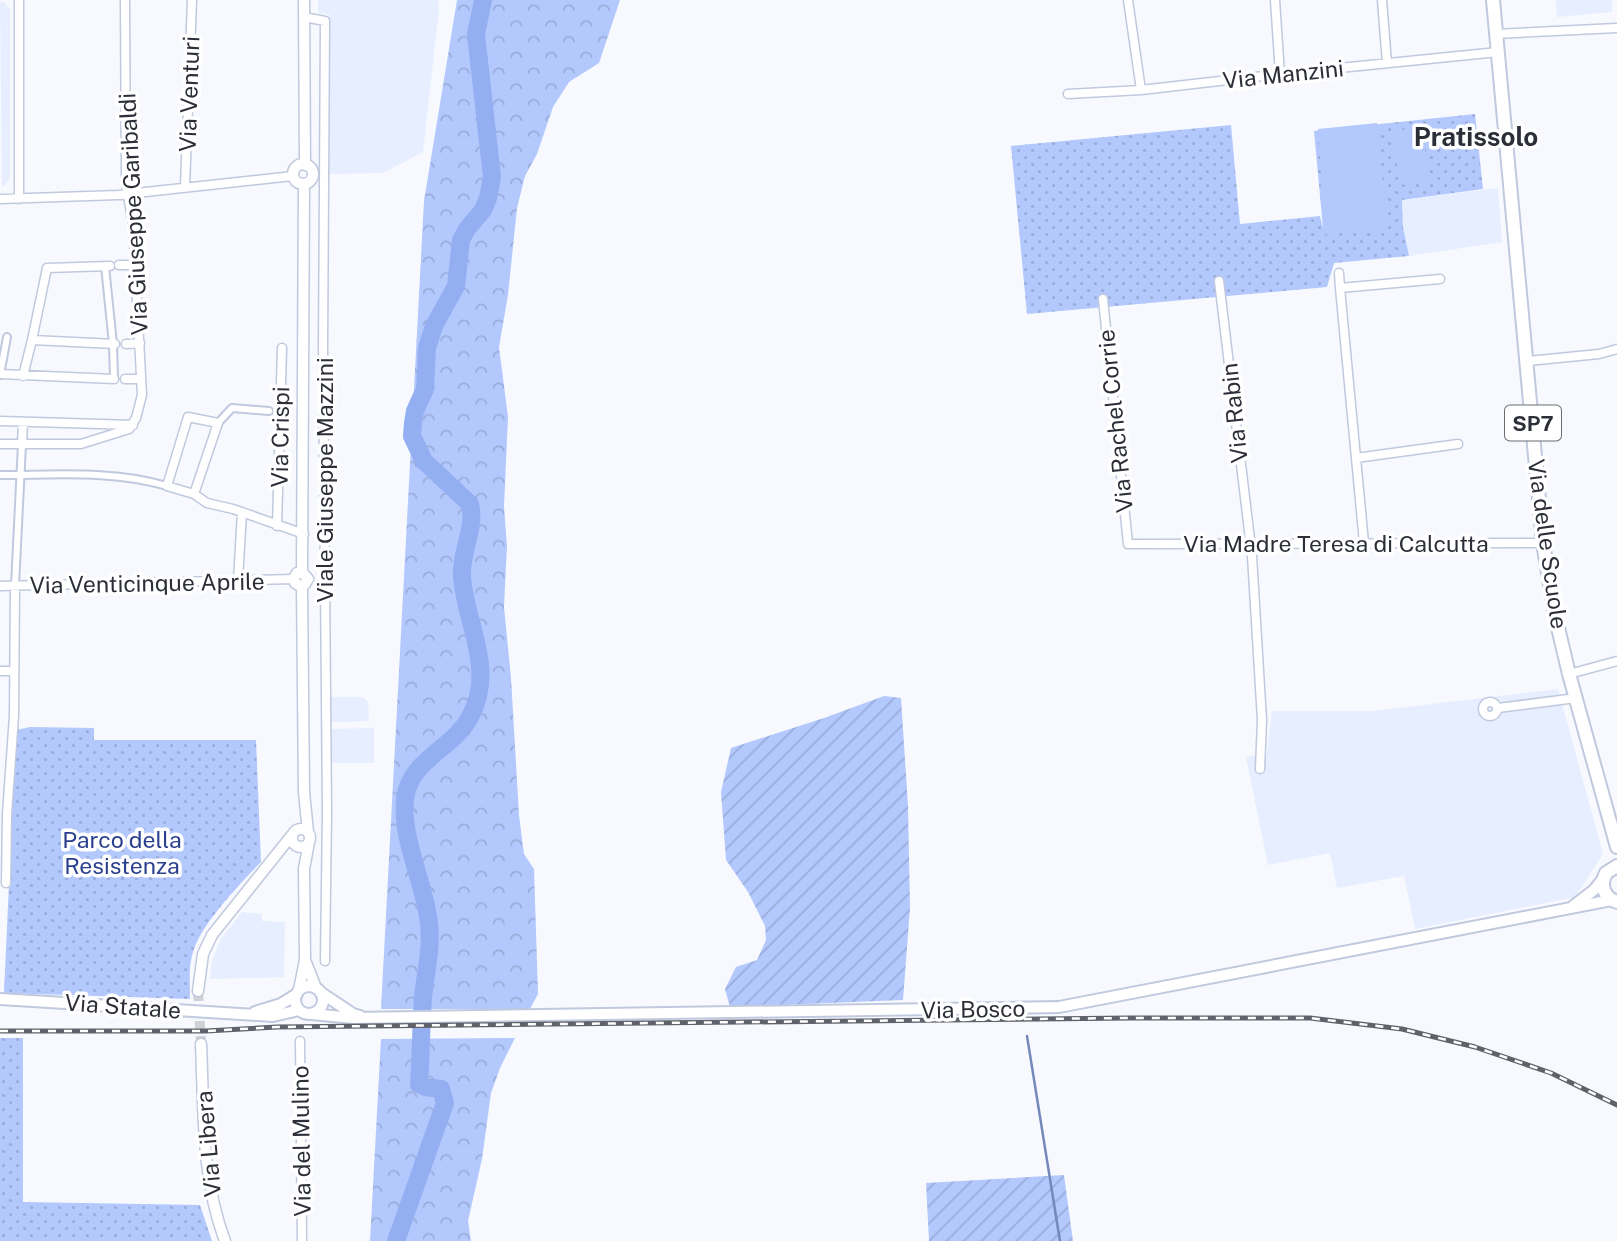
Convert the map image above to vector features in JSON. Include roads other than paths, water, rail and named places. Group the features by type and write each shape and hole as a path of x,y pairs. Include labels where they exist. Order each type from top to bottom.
{"main road":[{"name":"Via delle Scuole","path":"1493,0 1544,543 1555,615 1615,843 1609,872"},
{"name":"Via Bosco","path":"1609,872 1604,891 1614,901"},
{"name":"Via Bosco","path":"1567,910 1585,899 1609,872"},
{"name":"Via Bosco","path":"366,1017 1059,1007 1614,901"},
{"name":"Via Statale","path":"246,1014 281,1004 307,986 318,990"},
{"path":"312,1014 318,1011 322,1004 318,990"},
{"path":"318,990 353,1014 366,1017"},
{"path":"298,992 295,1003 299,1010"},
{"name":"Via Statale","path":"0,999 273,1016 299,1010 306,1014 340,1018 366,1017"}],"street":[{"path":"19,0 19,199"},
{"name":"Via Giuseppe Garibaldi","path":"125,0 127,194 132,225 141,379 141,403 133,425"},
{"name":"Via Venturi","path":"185,187 192,0"},
{"path":"304,0 305,165"},
{"path":"1128,0 1141,90"},
{"path":"1275,0 1280,74"},
{"path":"1382,0 1387,63"},
{"name":"Viale Giuseppe Mazzini","path":"304,17 325,22 325,961"},
{"path":"1496,34 1617,28"},
{"name":"Via Manzini","path":"1068,94 1141,90 1498,52"},
{"path":"305,165 313,174 310,181 304,184 298,183 293,176 296,167 305,165"},
{"path":"0,199 127,194 293,176"},
{"name":"Viale Giuseppe Mazzini","path":"298,992 305,960 304,869 300,838 304,792 299,579 304,534 304,184"},
{"path":"23,376 47,268 135,265"},
{"path":"7,337 0,374 114,379 111,266"},
{"path":"1339,273 1364,543"},
{"path":"1339,289 1440,279"},
{"name":"Via Rabin","path":"1219,281 1250,544 1262,720 1259,769"},
{"name":"Via Rachel Corrie","path":"1103,299 1128,544"},
{"path":"32,340 114,344"},
{"path":"126,344 140,343"},
{"name":"Via Crispi","path":"277,526 275,412 282,348"},
{"path":"1528,361 1599,354 1617,349"},
{"path":"125,379 141,379"},
{"path":"194,494 218,423 232,408 275,412"},
{"path":"167,486 188,417 218,423"},
{"path":"0,421 133,425"},
{"path":"5,883 4,814 14,716 15,586 23,422"},
{"path":"0,444 86,444 104,435 129,429 133,425"},
{"path":"1356,458 1458,444"},
{"path":"0,475 113,476 149,481 194,494 207,503 304,534"},
{"path":"238,581 242,512"},
{"name":"Via Madre Teresa di Calcutta","path":"1128,544 1544,543"},
{"name":"Via Venticinque Aprile","path":"0,586 299,579"},
{"path":"1569,674 1617,661"},
{"path":"0,671 14,671"},
{"path":"1498,708 1576,698"},
{"path":"0,743 11,743"},
{"path":"198,991 203,954 212,935 275,856 300,838"},
{"name":"Viale Giuseppe Mazzini","path":"305,960 318,990"},
{"name":"Via del Mulino","path":"300,1041 302,1241"},
{"name":"Via Libera","path":"201,1044 207,1175 212,1203 225,1241"}],"waterway":[{"path":"396,1241 445,1103 441,1089 419,1084 423,998 430,933 427,909 406,830 405,799 409,785 423,764 463,728 477,699 480,682 477,647 462,577 471,522 470,504 424,461 412,436 415,411 425,389 427,348 434,326 456,286 461,240 483,210 492,177 476,34 483,0"},
{"path":"1027,1036 1060,1241"}],"tunnel":[{"path":"269,411 276,412"},
{"path":"198,991 201,1044"}],"railway":[{"path":"0,1031 1310,1018 1402,1029 1475,1047 1551,1073 1617,1105"}],"district":[{"name":"Pratissolo","path":"1476,136"}],"park label":[{"name":"Parco della Resistenza","path":"122,852"}]}
